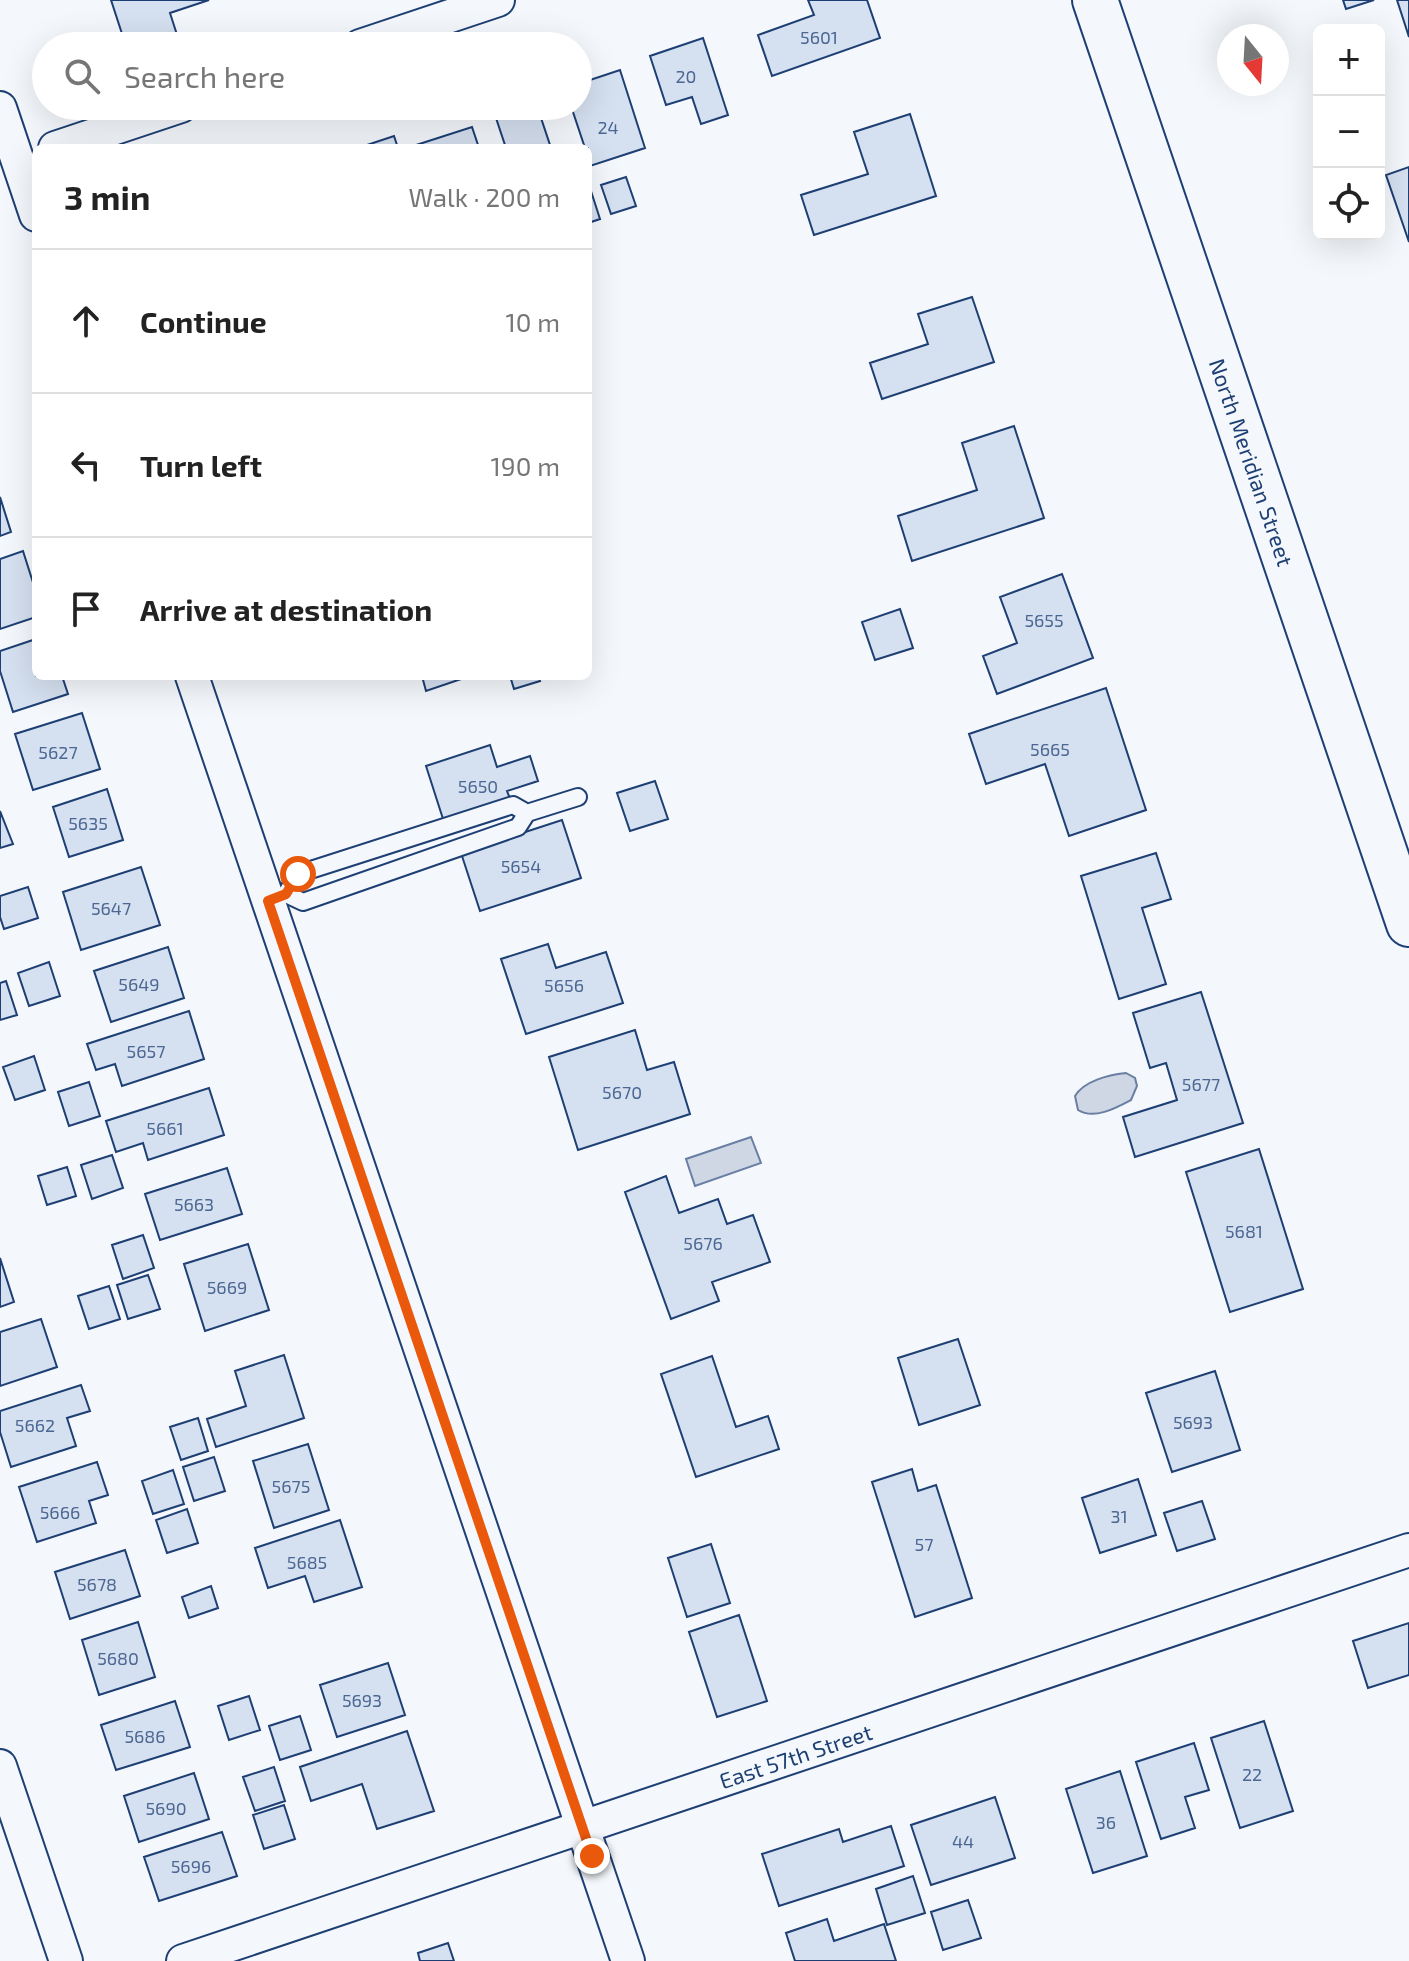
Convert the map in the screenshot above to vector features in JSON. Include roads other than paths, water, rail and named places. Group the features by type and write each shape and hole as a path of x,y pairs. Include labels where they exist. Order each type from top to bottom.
{"main road":[{"name":"North Meridian Street","path":"1095,0 1409,924"}],"street":[{"path":"402,32 498,0"},
{"path":"0,108 32,203"},
{"path":"67,144 139,120"},
{"path":"194,680 277,897 628,1961"},
{"name":"East 57th Street","path":"183,1961 1409,1550"},
{"path":"0,1766 66,1961"}],"lane":[{"path":"277,897 303,902 518,827 527,813 578,797"},
{"path":"277,897 298,874 513,805 527,813"}]}
